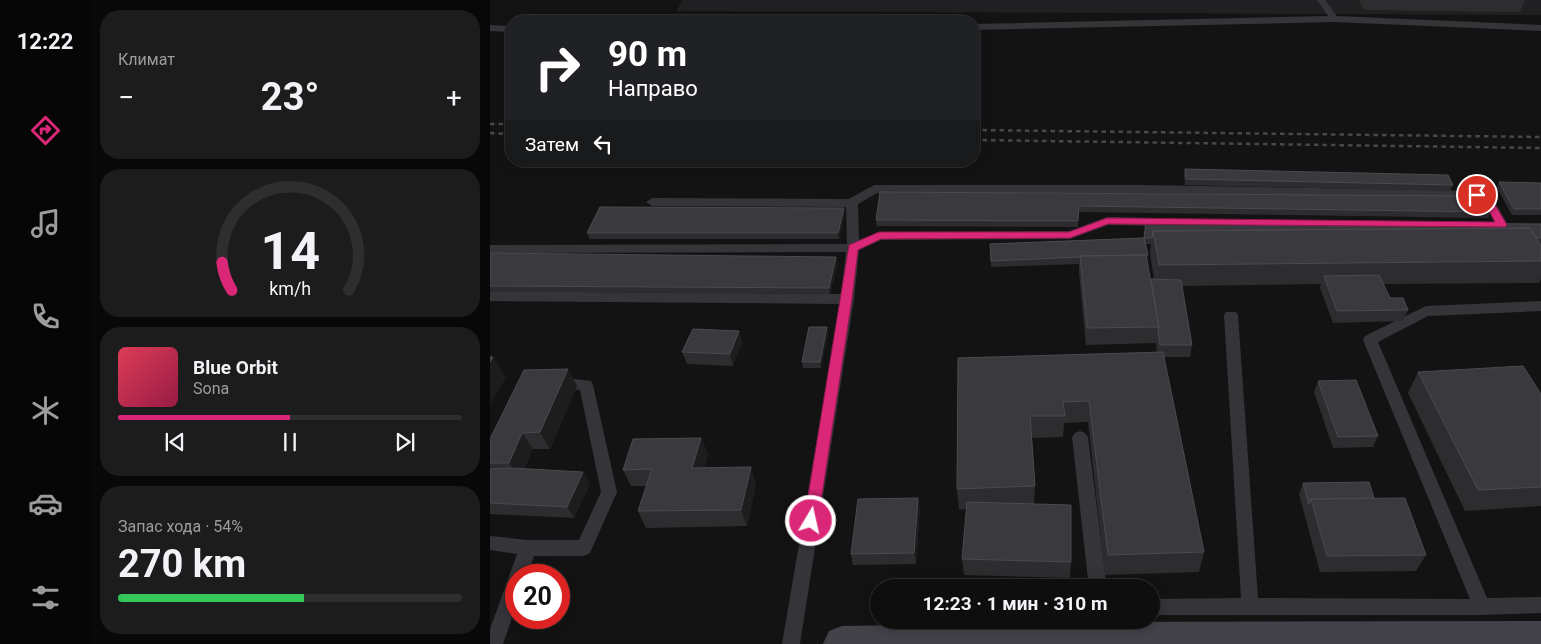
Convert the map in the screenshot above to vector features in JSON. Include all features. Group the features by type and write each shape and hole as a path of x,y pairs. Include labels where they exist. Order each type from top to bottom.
{"main road":[{"path":"858,644 1103,635 1482,630 1541,640"}],"lane":[{"path":"1321,0 1334,19"},
{"path":"980,28 1334,19 1541,28"},
{"path":"490,28 505,29"},
{"path":"652,202 852,203 874,189 1143,189 1477,195 1491,205 1502,225"},
{"path":"791,644 847,299 853,248 852,203"},
{"path":"490,249 853,248 879,236 1070,235 1107,221 1176,222"},
{"path":"490,296 847,299"},
{"path":"1482,630 1370,340 1426,311 1541,306"},
{"path":"1232,315 1250,606"},
{"path":"490,543 528,548 584,548 609,492 586,385 543,382"},
{"path":"1080,437 1097,579"},
{"path":"522,564 528,548"},
{"path":"1160,607 1250,606 1482,630 1541,605"},
{"path":"494,644 505,612"}],"shaded area":[{"path":"683,0 1541,0 1541,15 676,11"}],"building":[{"path":"1185,169 1448,175 1453,185 1186,179"},
{"path":"1499,182 1541,183 1541,209 1514,209"},
{"path":"880,192 1479,196 1491,212 1079,206 1078,221 876,220"},
{"path":"600,207 844,208 838,233 587,233"},
{"path":"1146,221 1541,224 1541,238 1536,238 1530,228 1153,231 1152,238 1144,238"},
{"path":"1530,228 1541,246 1541,261 1159,265 1153,231"},
{"path":"1144,238 1148,255 1080,256 991,261 990,244"},
{"path":"490,253 836,257 829,288 490,286"},
{"path":"1146,255 1159,327 1087,328 1080,256"},
{"path":"1379,275 1390,298 1403,298 1408,310 1337,311 1324,276"},
{"path":"1151,279 1181,280 1192,345 1160,345"},
{"path":"809,327 827,327 820,362 802,362"},
{"path":"693,329 739,331 730,354 682,352"},
{"path":"1163,352 1204,552 1108,555 1089,401 1063,402 1065,416 1030,416 1035,486 957,489 958,358"},
{"path":"1523,366 1541,394 1541,487 1478,490 1418,372"},
{"path":"568,369 540,432 522,433 509,463 490,463 490,439 524,370"},
{"path":"1356,380 1378,436 1338,437 1318,381"},
{"path":"701,438 692,468 751,467 741,510 638,511 652,469 623,470 633,439"},
{"path":"512,468 583,472 567,507 490,503 490,469"},
{"path":"1369,482 1374,498 1311,499 1309,504 1303,483"},
{"path":"918,498 914,553 851,554 858,499"},
{"path":"1405,498 1426,555 1327,556 1311,499"},
{"path":"967,502 1071,505 1071,562 962,559"}],"railway":[{"path":"490,124 505,124"},
{"path":"980,130 1541,137"},
{"path":"490,133 505,134"},
{"path":"980,140 1541,148"}],"route":[{"path":"811,521 847,299 853,248 879,236 1070,235 1107,221 1502,225 1491,205 1477,195"}]}
